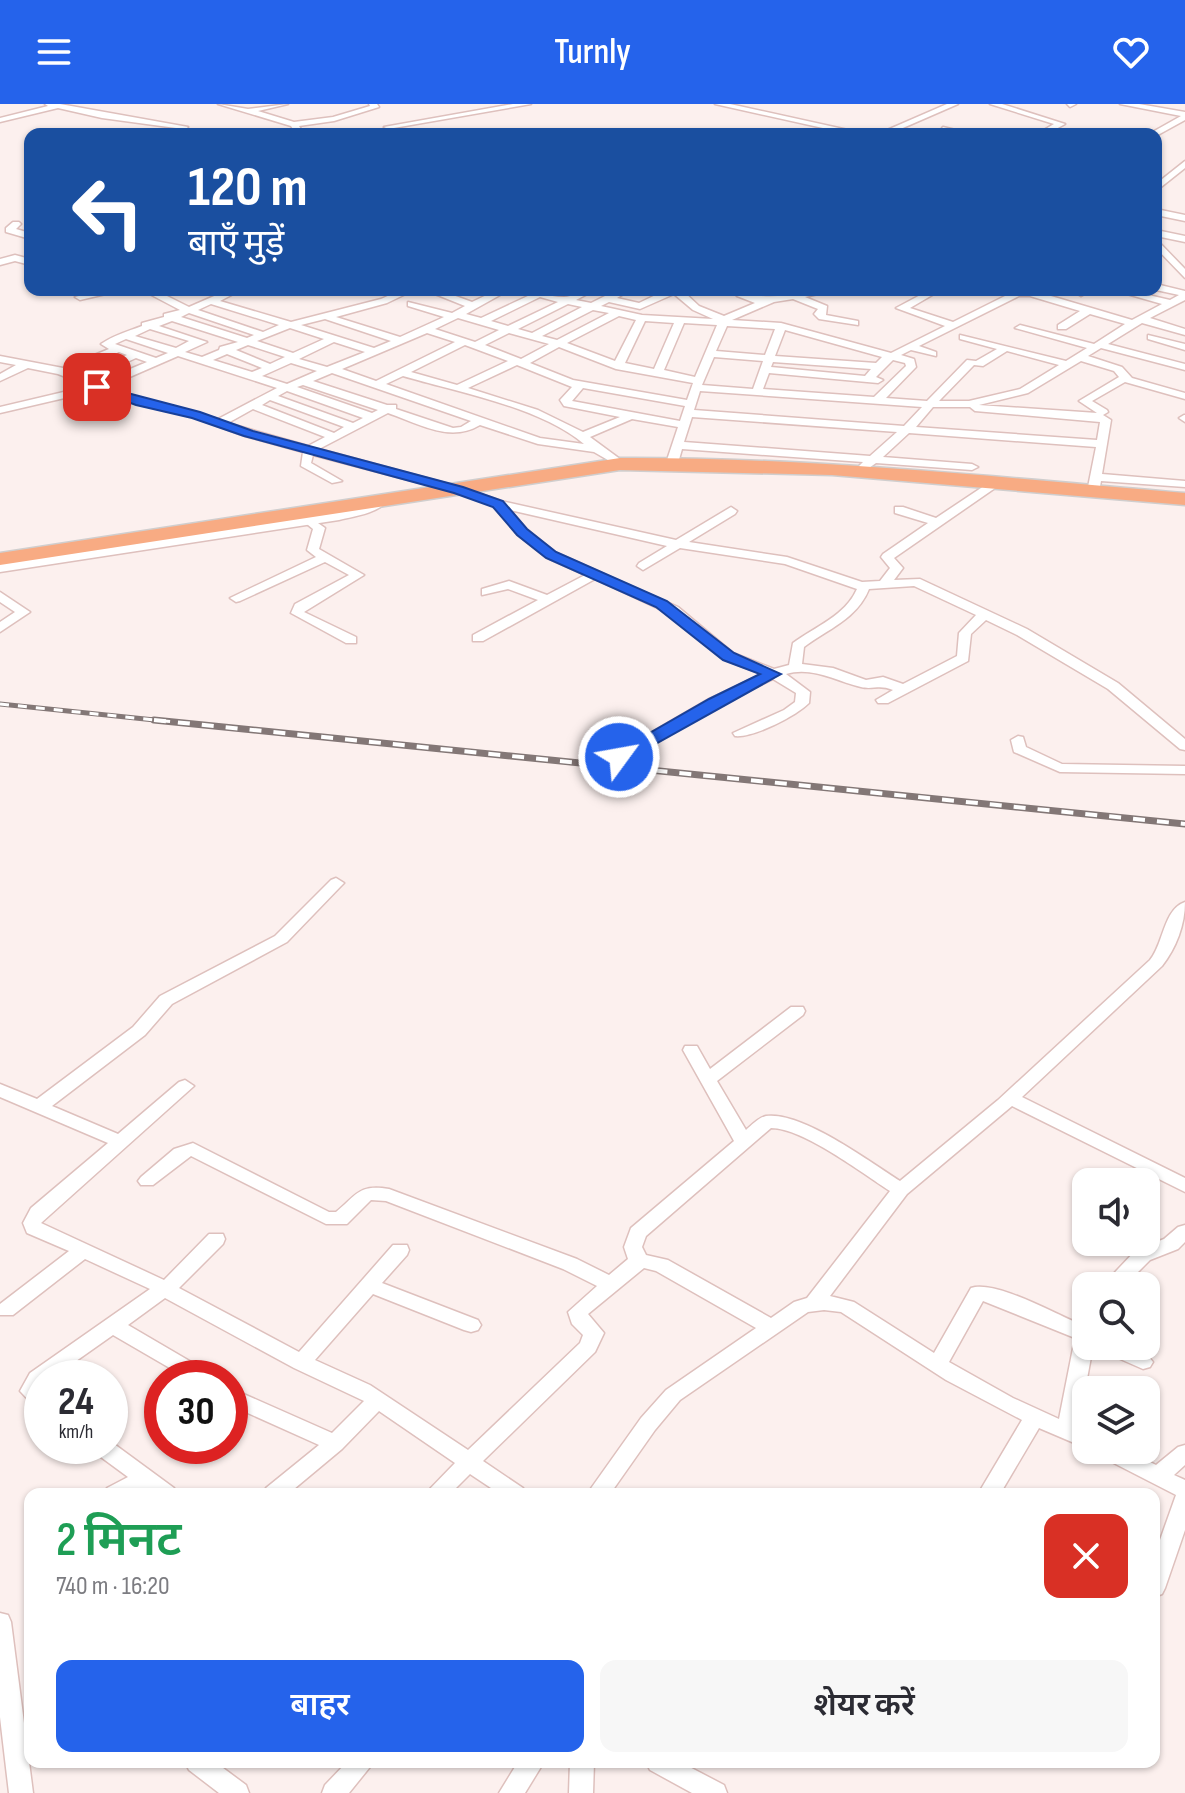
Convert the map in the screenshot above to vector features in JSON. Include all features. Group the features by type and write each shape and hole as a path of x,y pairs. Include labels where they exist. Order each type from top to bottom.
{"highway":[{"path":"0,559 459,490 674,454 994,484 1095,484 1185,499"}],"street":[{"path":"222,104 294,124 334,119 371,106 383,113"},
{"path":"246,111 284,104"},
{"path":"388,127 527,104"},
{"path":"896,128 954,104"},
{"path":"994,104 1061,124 1053,128"},
{"path":"1124,104 1185,116"},
{"path":"0,120 57,105 184,128"},
{"path":"726,105 834,128"},
{"path":"1162,129 1185,116"},
{"path":"397,117 412,121"},
{"path":"294,124 296,128"},
{"path":"1162,183 1185,164"},
{"path":"1162,213 1185,218"},
{"path":"16,224 9,230 24,234"},
{"path":"1162,234 1185,239"},
{"path":"1162,250 1185,275"},
{"path":"0,251 24,261"},
{"path":"0,262 13,258"},
{"path":"1162,289 1185,295"},
{"path":"957,405 1024,391 1185,295"},
{"path":"80,297 85,296"},
{"path":"159,296 186,309 263,335"},
{"path":"157,362 106,344 222,296"},
{"path":"206,359 293,325 397,296"},
{"path":"446,296 473,306"},
{"path":"219,423 269,396 426,330 492,296"},
{"path":"483,321 539,296"},
{"path":"545,296 642,318 781,326 892,355 912,364 876,401"},
{"path":"476,345 577,296"},
{"path":"533,336 614,296"},
{"path":"608,299 640,306 662,296"},
{"path":"682,296 696,308 722,321"},
{"path":"746,296 763,302"},
{"path":"789,296 763,302 722,321 674,454 875,458 972,467"},
{"path":"795,296 824,308 819,314 823,317 854,323"},
{"path":"925,296 900,307 950,324"},
{"path":"868,379 892,355 1013,296"},
{"path":"1041,296 1185,332"},
{"path":"1145,296 1170,303"},
{"path":"211,301 374,351"},
{"path":"411,304 533,336 620,367 659,373 697,384 757,392 1103,418"},
{"path":"1062,327 1089,310"},
{"path":"457,389 558,344 615,314"},
{"path":"168,316 538,441 597,449"},
{"path":"326,316 398,340"},
{"path":"620,367 642,318"},
{"path":"659,373 680,320"},
{"path":"146,325 227,350 271,368"},
{"path":"757,392 781,326"},
{"path":"1020,328 1185,367"},
{"path":"426,330 476,345 580,385 686,414"},
{"path":"149,343 172,333"},
{"path":"122,335 206,359 372,417"},
{"path":"964,337 1067,364"},
{"path":"1152,337 1185,347"},
{"path":"253,376 334,338"},
{"path":"0,410 97,387 197,341"},
{"path":"376,385 464,342"},
{"path":"908,346 932,354"},
{"path":"859,472 975,363 1005,348"},
{"path":"64,372 117,349"},
{"path":"709,354 878,366"},
{"path":"80,379 135,355"},
{"path":"1080,357 1118,369 1125,378 1185,396"},
{"path":"0,359 64,372 97,387 309,450 459,490 498,504 679,544 787,561 861,586 916,582 1038,640 1101,678 1185,746"},
{"path":"0,378 27,364"},
{"path":"766,370 896,381"},
{"path":"401,372 540,415 584,436 620,464"},
{"path":"1125,378 1084,401 1103,412 1107,422 1095,484 1185,484"},
{"path":"303,381 452,431 464,430 480,420"},
{"path":"580,385 565,400 568,404 629,416 686,414 1103,444"},
{"path":"269,396 353,427"},
{"path":"336,481 325,478 319,470 305,464 309,450 410,397"},
{"path":"253,405 334,437"},
{"path":"584,436 629,416"},
{"path":"884,584 897,568 887,557 994,484"},
{"path":"0,567 308,520 362,510 379,502"},
{"path":"498,504 537,546 673,610 728,656 800,689 804,698 802,703 789,713 740,733"},
{"path":"899,510 936,522"},
{"path":"643,566 731,511"},
{"path":"308,520 319,528 312,549 356,571 357,578 300,607 297,613 351,640"},
{"path":"236,598 326,557"},
{"path":"478,638 594,575"},
{"path":"486,592 509,585 548,600"},
{"path":"795,667 798,646 852,611 864,589 861,586"},
{"path":"0,596 24,612 0,628"},
{"path":"883,700 963,658 965,633 983,616"},
{"path":"619,757 714,702 795,667 833,672 862,684 881,680 903,689"},
{"path":"1018,740 1019,749 1060,768 1185,770"},
{"path":"39,1107 139,1031 166,1000 281,939 336,883"},
{"path":"814,1303 901,1190 1010,1098 1166,952 1176,916 1185,907"},
{"path":"708,1079 797,1011"},
{"path":"691,1050 744,1142"},
{"path":"185,1086 33,1218 32,1223 39,1231 163,1288 301,1363 378,1399 507,1488"},
{"path":"0,1090 121,1142"},
{"path":"1010,1098 1185,1186"},
{"path":"639,1262 633,1247 638,1233 767,1122 785,1121 901,1190"},
{"path":"147,1181 180,1153 193,1149 326,1218 340,1219 369,1192 389,1195 570,1264 610,1284"},
{"path":"1126,1272 1143,1255 1171,1244 1185,1232"},
{"path":"62,1360 182,1275 216,1239"},
{"path":"6,1310 83,1250"},
{"path":"301,1363 400,1250"},
{"path":"443,1488 588,1347 594,1333 579,1319 578,1312 639,1262 661,1265 771,1327"},
{"path":"369,1285 471,1325"},
{"path":"937,1365 978,1293 992,1295 1072,1328"},
{"path":"602,1488 662,1406 688,1383 801,1307 814,1303 829,1302 847,1307 937,1365 1072,1434"},
{"path":"111,1324 172,1360"},
{"path":"1067,1432 1080,1360"},
{"path":"1139,1360 1143,1362"},
{"path":"280,1488 335,1443 378,1399"},
{"path":"248,1404 335,1443"},
{"path":"993,1488 1035,1417"},
{"path":"1159,1475 1185,1453"},
{"path":"126,1464 159,1488"},
{"path":"1136,1464 1185,1490"},
{"path":"126,1488 145,1478"},
{"path":"1160,1567 1185,1499"},
{"path":"0,1622 21,1793"},
{"path":"205,1768 237,1793"},
{"path":"334,1793 357,1768"},
{"path":"511,1793 528,1768"},
{"path":"581,1793 582,1768"},
{"path":"669,1768 715,1793"}],"railway":[{"path":"0,704 174,722"},
{"path":"154,720 1185,824"}],"route":[{"path":"97,387 158,407 196,415 249,434 459,490 498,504 522,532 551,555 662,604 719,651 773,674 714,702 619,757"}]}
